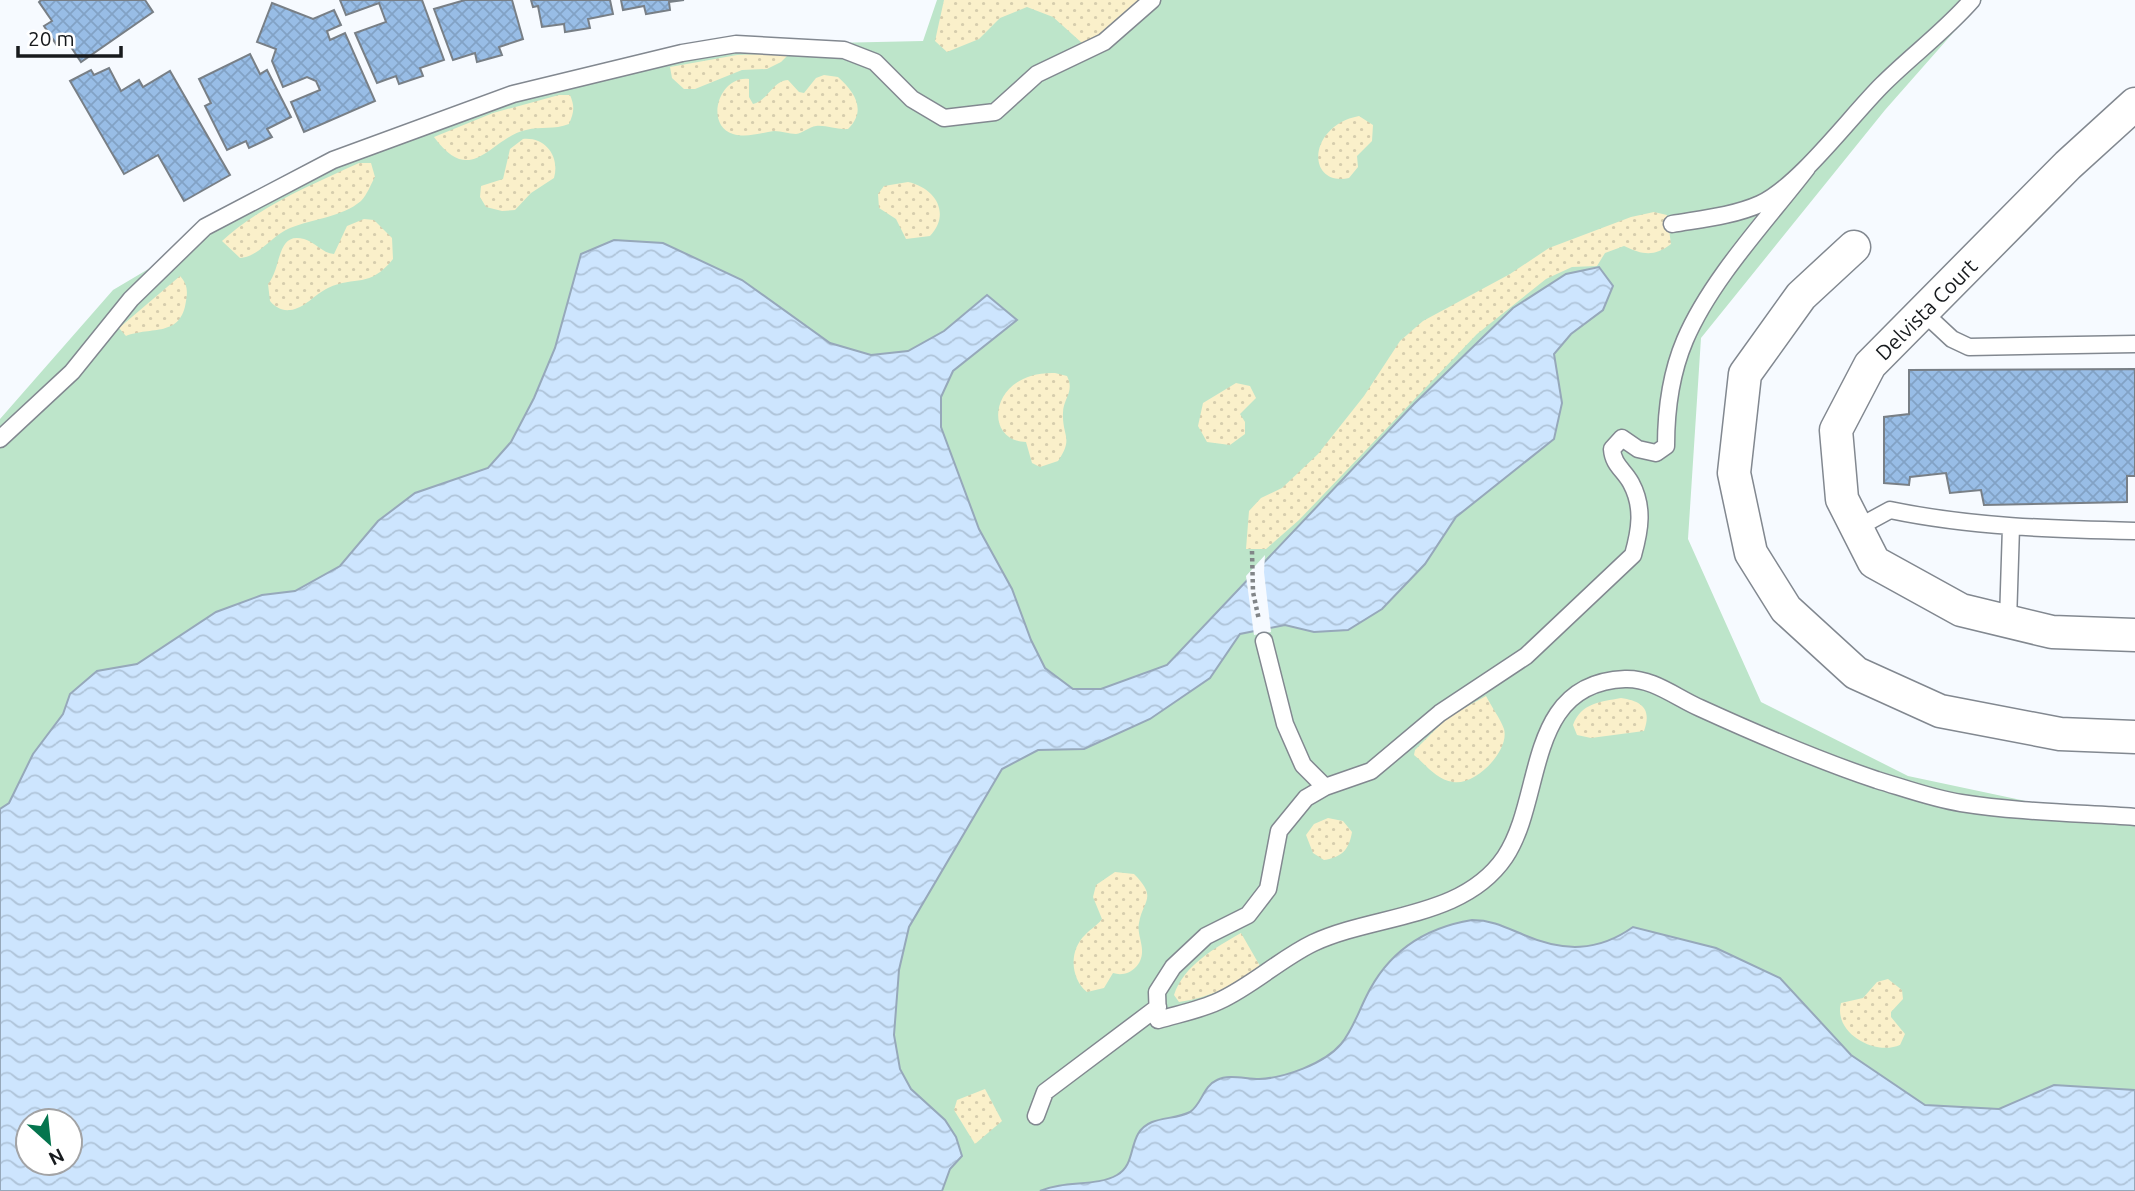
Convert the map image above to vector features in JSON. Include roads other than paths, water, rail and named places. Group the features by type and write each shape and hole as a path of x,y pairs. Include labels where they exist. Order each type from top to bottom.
{"street":[{"name":"Delvista Court","path":"2008,621 1961,610 1874,562 1842,499 1836,430 1870,365 2068,165 2135,105"},
{"path":"1854,247 1801,296 1745,374 1734,473 1751,554 1786,609 1856,673 1940,711 2060,734 2135,737"},
{"path":"2008,621 2052,632 2135,635"}],"lane":[{"path":"0,439 72,372 131,299 205,227 333,160 513,94 682,53 736,44 844,50 875,62 912,99 944,118 995,112 1037,74 1104,42 1152,0"},
{"path":"1972,0 1946,30 1885,82 1807,168 1715,288 1685,340 1669,394 1666,446 1656,453 1638,449 1622,438 1612,449 1613,460 1631,482 1640,507 1639,533 1633,555 1527,656 1440,713 1371,771 1325,787 1306,798 1279,831 1268,889 1248,915 1206,936 1174,967 1157,992 1158,1020 1219,1001 1312,944 1367,924 1438,906 1476,887 1504,858 1521,826 1542,744 1558,712 1582,689 1625,679 1654,683 1698,707 1877,779 1960,803 2135,817"},
{"path":"1672,224 1714,217 1762,203 1807,168"},
{"path":"1923,312 1952,339 1969,347 2135,344"},
{"path":"1857,528 1890,510 1945,522 2135,531"},
{"path":"2008,621 2011,527"},
{"path":"1264,642 1285,724 1303,765 1325,787"},
{"path":"1036,1116 1045,1092 1158,1007"}],"water":[{"path":"614,240 663,243 742,280 830,343 871,355 908,351 944,331 987,295 1017,320 953,371 941,397 941,427 979,529 1012,589 1031,640 1045,668 1073,689 1101,689 1167,665 1414,404 1513,308 1566,274 1599,267 1613,286 1603,310 1571,334 1554,354 1562,403 1554,439 1456,517 1425,564 1382,609 1348,630 1314,632 1285,625 1240,634 1210,678 1150,719 1084,749 1038,750 1002,769 909,927 899,970 894,1035 900,1069 911,1089 945,1120 956,1137 962,1156 950,1169 942,1191 0,1191 0,809 9,803 33,754 63,714 70,694 97,671 137,664 216,612 262,595 295,591 340,566 378,521 415,493 488,468 511,442 534,398 555,348 581,254"},
{"path":"1472,920 1492,923 1538,941 1566,947 1607,941 1633,927 1716,948 1780,978 1851,1055 1925,1105 1999,1109 2054,1085 2135,1090 2135,1191 1040,1191 1100,1181 1117,1175 1126,1167 1135,1139 1143,1128 1155,1121 1190,1112 1209,1086 1217,1080 1227,1077 1259,1079 1280,1076 1325,1058 1345,1039 1375,981 1396,955 1422,936"}]}
